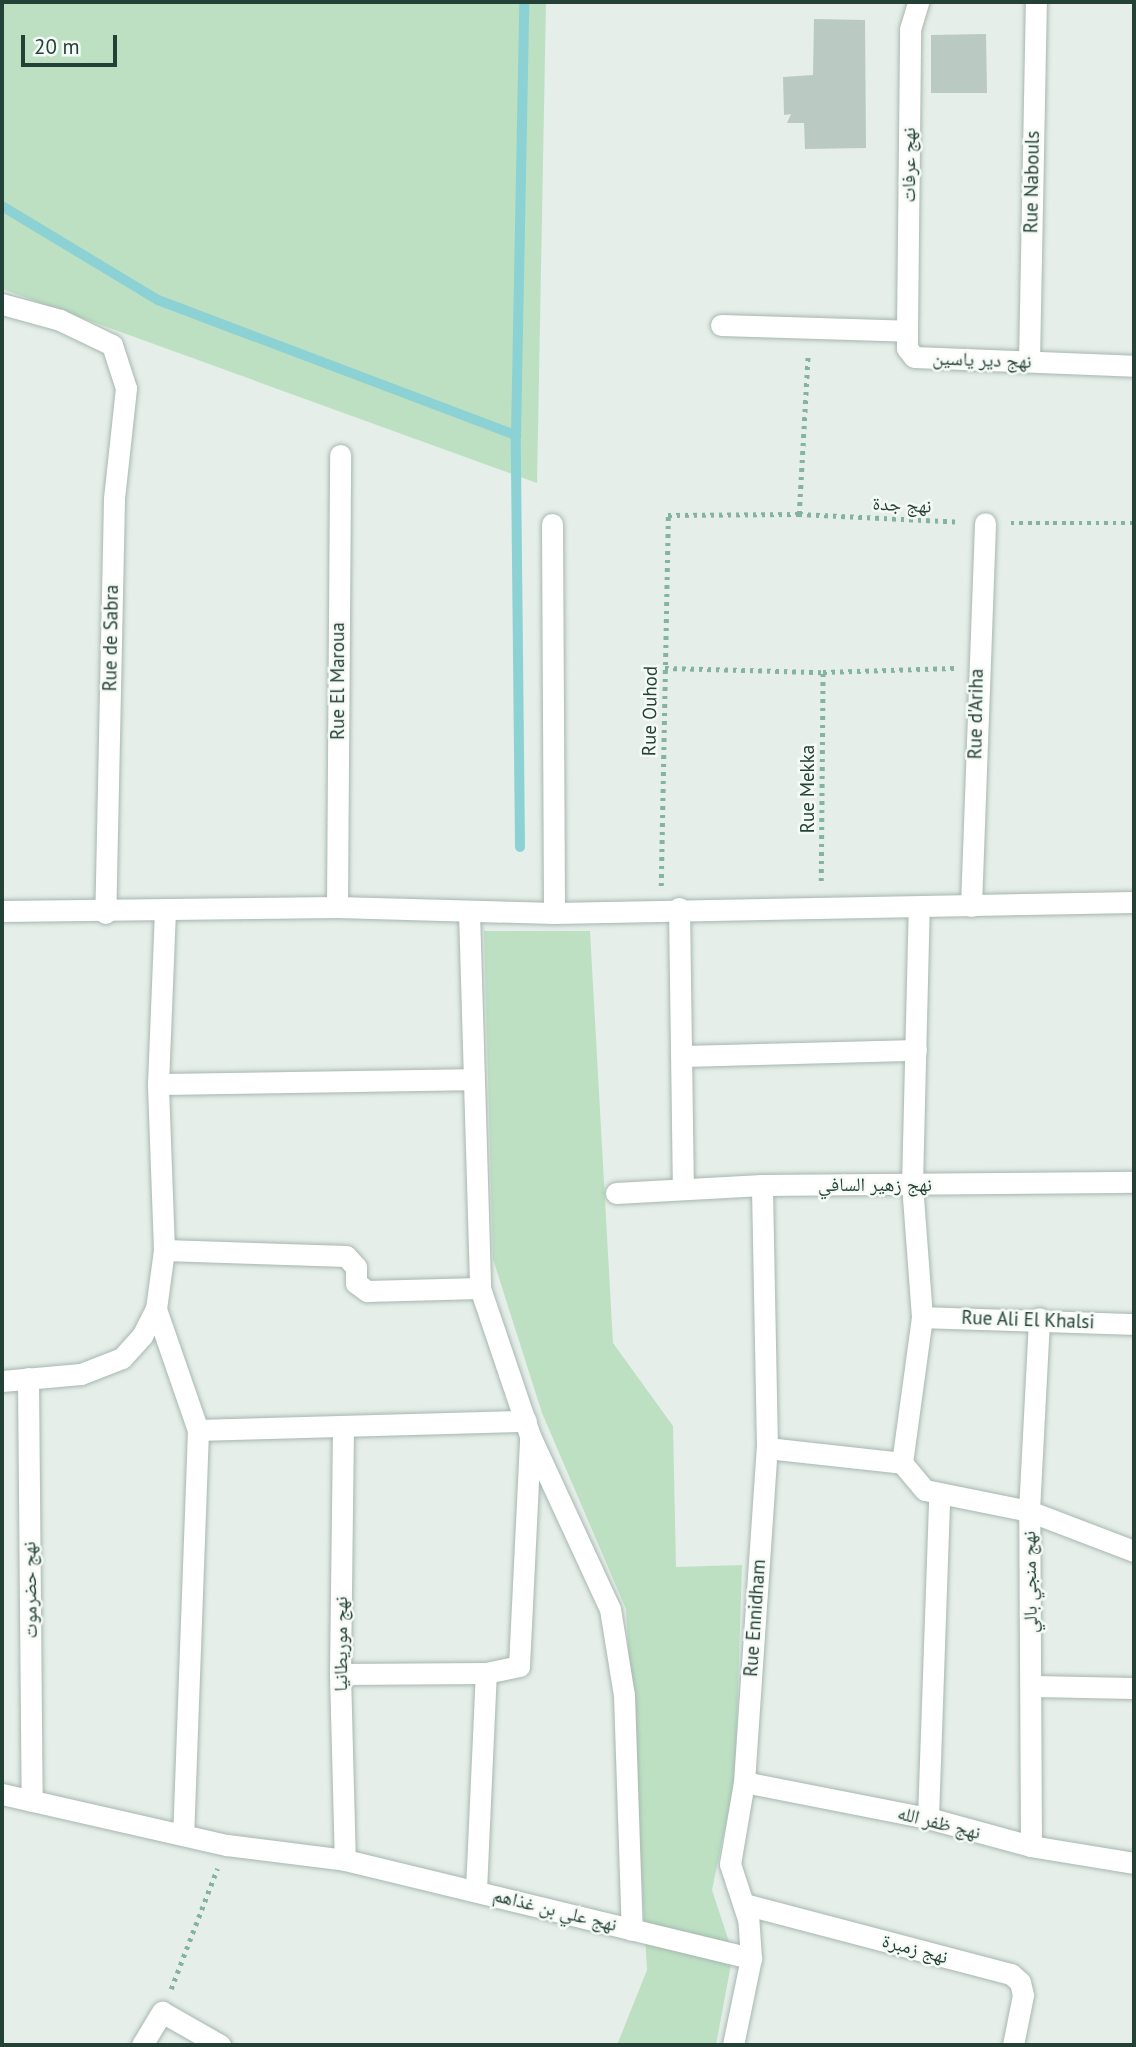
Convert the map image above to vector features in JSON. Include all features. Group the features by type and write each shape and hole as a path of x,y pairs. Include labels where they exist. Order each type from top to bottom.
{"street":[{"name":"نهج عرفات","path":"908,331 910,29 918,2"},
{"name":"Rue Nabouls","path":"1029,361 1035,2"},
{"name":"Rue de Sabra","path":"2,304 60,320 97,337 112,345 122,364 126,388 114,499 104,913"},
{"path":"721,325 908,331"},
{"name":"نهج دير ياسين","path":"908,331 907,348 914,357 1134,366"},
{"name":"Rue El Maroua","path":"337,907 340,455"},
{"name":"Rue d'Ariha","path":"971,906 977,668 985,523"},
{"path":"552,524 554,913"},
{"path":"2,911 104,913 337,907 554,913 670,908 919,907 1134,902"},
{"path":"919,907 912,1185 922,1317 902,1464 912,1480 939,1495 1029,1511 1134,1551"},
{"path":"670,908 683,1056 682,1189"},
{"path":"2,1381 81,1374 122,1358 142,1336 156,1309 164,1250 158,1084 165,910"},
{"name":"نهج علي بن غذاهم","path":"2,1794 226,1845 345,1860 632,1930 624,1695 610,1609 528,1428 480,1288 469,912"},
{"path":"683,1056 916,1050"},
{"path":"158,1084 472,1079"},
{"name":"نهج زهير السافي","path":"616,1193 762,1185 1134,1182"},
{"name":"Rue Ennidham","path":"733,2045 751,1958 744,1905 730,1864 744,1782 767,1448 762,1185"},
{"path":"164,1250 346,1256 356,1266 356,1283 367,1291 480,1288"},
{"path":"156,1309 198,1430 183,1835"},
{"name":"Rue Ali El Khalsi","path":"922,1317 1039,1318 1134,1324"},
{"name":"نهج منجي بالي","path":"1031,1846 1029,1511 1039,1318"},
{"name":"نهج حضرموت","path":"28,1378 32,1801"},
{"name":"نهج موريطانيا","path":"343,1428 340,1674 345,1860"},
{"path":"198,1430 528,1428 519,1664 516,1669 486,1673 340,1674"},
{"path":"767,1448 902,1464"},
{"path":"928,1818 939,1495"},
{"path":"476,1890 486,1673"},
{"path":"1032,1686 1134,1689"},
{"name":"نهج ظفر الله","path":"744,1782 928,1818 1031,1846 1134,1863"},
{"name":"نهج زمبرة","path":"744,1905 1011,1973 1020,1982 1023,1995 1013,2045"},
{"path":"632,1930 751,1958"},
{"path":"142,2045 162,2012 220,2045"}],"path":[{"path":"799,514 810,328"},
{"name":"نهج جدة","path":"668,515 799,514 985,523 1134,523"},
{"name":"Rue Ouhod","path":"668,515 665,668 670,908"},
{"path":"665,668 823,672 977,668"},
{"name":"Rue Mekka","path":"821,907 823,672"},
{"path":"162,2012 226,1845"}],"green space":[{"path":"2,2 546,2 537,483 2,289"},
{"path":"484,931 590,931 613,1343 673,1426 676,1567 742,1565 735,1780 712,1890 733,1954 716,2045 617,2045 647,1970 626,1609 542,1413 493,1259"}],"building":[{"path":"814,19 865,20 866,148 805,149 804,123 787,123 791,114 784,115 783,77 813,75"},
{"path":"986,34 987,93 931,93 931,35"}],"waterway":[{"path":"520,847 516,435 524,2"},
{"path":"2,206 158,300 516,435"}]}
